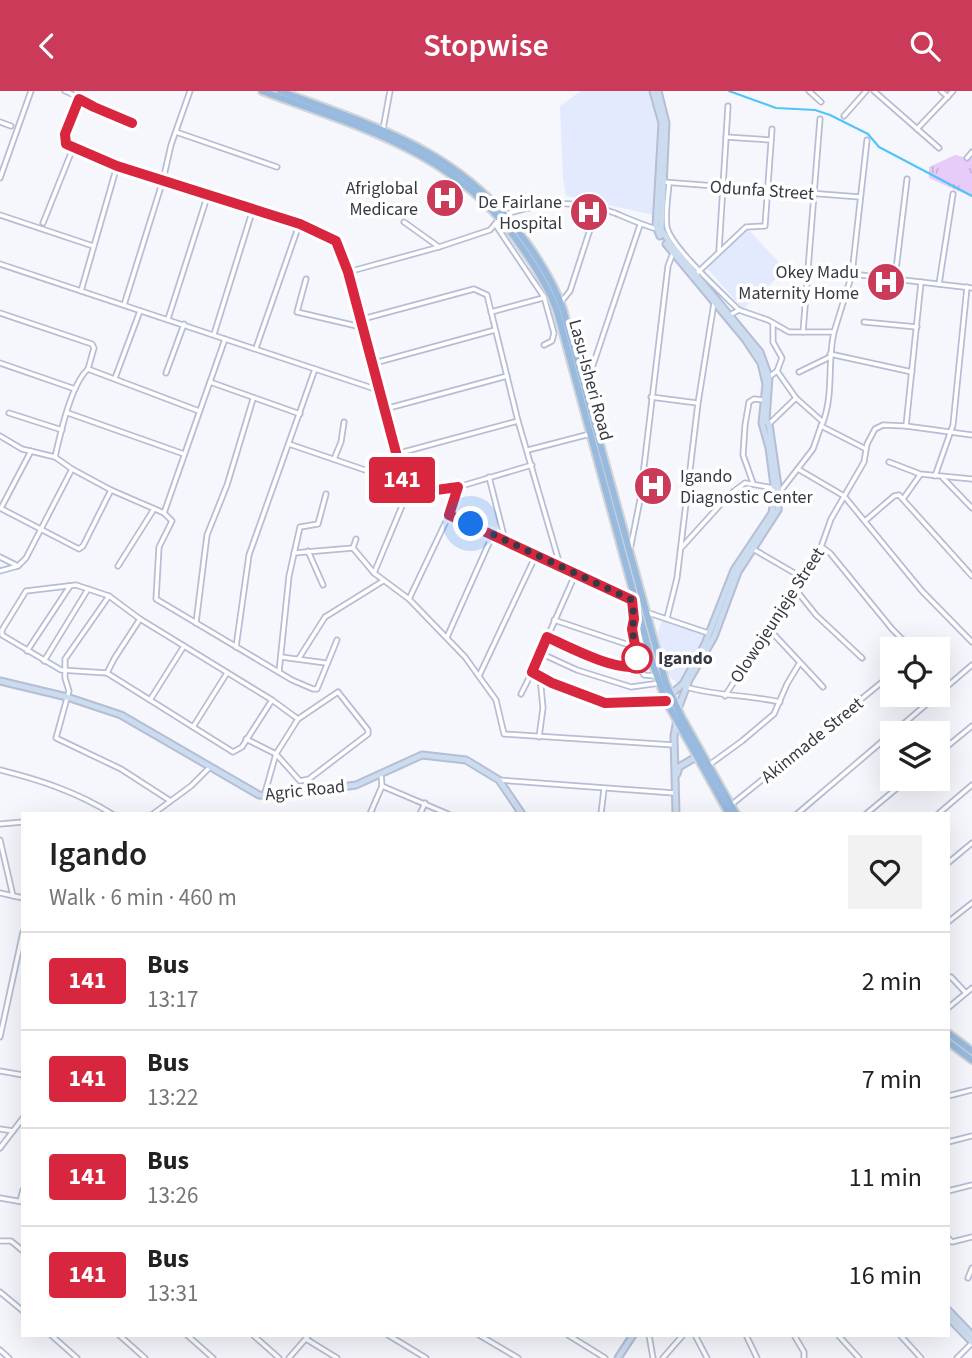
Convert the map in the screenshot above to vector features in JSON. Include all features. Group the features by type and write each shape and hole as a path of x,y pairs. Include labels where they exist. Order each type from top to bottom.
{"main road":[{"name":"Lasu-Isheri Road","path":"262,91 417,152 461,180 504,215 533,263 547,296 594,433 671,694 735,812"},
{"name":"Lasu-Isheri Road","path":"280,91 383,129 420,146 464,175 504,215 544,267 561,302 585,388 634,600 666,701 728,812"},
{"path":"656,91 666,123 666,182 660,225 662,233 761,363 766,384 762,423 777,490 772,513 734,570 710,634 683,684 671,694"},
{"path":"656,91 662,123 657,229 697,272 716,302 760,352 769,377 766,417 777,490 775,515 738,572 714,637 686,687 678,709"},
{"name":"Agric Road","path":"0,681 67,697 121,715 254,793 264,796 349,786 381,774 414,756 422,755 466,760 499,779 521,812"},
{"path":"676,812 674,745 677,719"},
{"path":"676,777 680,767 696,757"},
{"path":"950,1034 971,1049"},
{"path":"950,1045 972,1060"},
{"path":"950,1312 972,1335"},
{"path":"950,1319 972,1342"},
{"path":"618,1358 632,1337"}],"street":[{"path":"1,174 31,91"},
{"path":"65,91 75,93 79,99 94,107 132,123"},
{"path":"124,305 190,91"},
{"path":"383,129 390,91"},
{"path":"810,91 821,102"},
{"path":"844,116 866,91"},
{"path":"874,91 939,148"},
{"path":"941,91 948,97"},
{"path":"917,129 953,91"},
{"path":"79,99 65,134 66,144 73,148 117,166 300,224 336,241 348,272 407,494 374,573"},
{"path":"719,252 728,106"},
{"path":"803,332 820,119"},
{"path":"0,122 11,126"},
{"path":"772,129 764,228 746,227 697,272 739,310 768,320 786,332 834,332"},
{"path":"176,132 277,167"},
{"path":"726,137 771,140"},
{"path":"681,549 730,494 745,483 777,490 813,449 828,409 831,387 830,355 834,332 852,274 867,140"},
{"path":"43,223 73,148"},
{"path":"967,158 972,152"},
{"path":"81,291 117,166"},
{"path":"895,278 907,179"},
{"name":"Odunfa Street","path":"666,182 860,197"},
{"path":"168,319 208,194"},
{"path":"939,284 953,194"},
{"path":"348,272 490,230 504,215 564,202 615,213 640,225 657,229"},
{"path":"561,302 570,291 596,208"},
{"path":"214,334 254,209"},
{"path":"0,215 93,246"},
{"path":"404,222 439,247"},
{"path":"256,348 300,224"},
{"path":"495,224 547,296 554,338 544,345"},
{"path":"585,388 640,225"},
{"path":"630,552 640,500 668,266 674,247"},
{"path":"0,264 378,390"},
{"path":"852,274 969,288 951,433 935,476"},
{"path":"306,279 297,312 361,327"},
{"path":"921,282 906,426 972,435"},
{"path":"359,320 476,288 487,295 560,565"},
{"path":"491,312 547,296"},
{"path":"667,618 681,549 698,403 716,302 725,296"},
{"path":"115,378 140,310"},
{"path":"730,315 739,310"},
{"path":"0,313 92,344 94,348 88,369 80,377 75,389 55,457"},
{"path":"864,322 917,327"},
{"path":"166,373 184,324"},
{"path":"769,377 777,371 782,358 773,342 773,324"},
{"path":"371,364 495,330"},
{"path":"164,513 225,339"},
{"path":"799,372 830,355 912,372"},
{"path":"0,363 75,389"},
{"path":"88,369 199,411"},
{"path":"236,647 249,555 315,369"},
{"path":"777,371 796,398 822,424 866,449"},
{"path":"385,409 507,376"},
{"path":"210,382 300,414"},
{"path":"651,397 698,403"},
{"path":"769,425 796,398"},
{"path":"196,623 207,535 227,485 253,399"},
{"path":"752,483 743,455 745,425 749,402 754,399 764,400"},
{"path":"9,413 62,430"},
{"path":"68,413 184,454"},
{"path":"396,454 519,421"},
{"path":"334,459 344,422"},
{"name":"Olowojeunjeje Street","path":"725,696 768,628 816,561 831,519 864,462 866,449 877,428 883,425 906,426"},
{"path":"528,450 594,433"},
{"path":"0,436 22,449 55,457 111,490 164,513 172,524 159,547 154,596 196,623 279,672 315,689 337,640"},
{"path":"289,444 403,483"},
{"path":"31,451 0,508 79,549 111,490"},
{"path":"889,462 920,474 972,479"},
{"path":"407,494 458,487 531,465"},
{"path":"0,571 18,566 26,558 72,469"},
{"path":"798,469 844,496 922,591 972,642"},
{"path":"903,499 920,474"},
{"path":"489,477 505,540"},
{"path":"943,478 972,508"},
{"path":"409,599 449,515 458,487"},
{"path":"279,672 294,553 300,527 318,524 326,494"},
{"path":"865,521 894,496 899,495 972,576"},
{"path":"118,566 154,509"},
{"path":"449,515 634,600 632,629 639,666 644,674 659,680"},
{"path":"447,637 493,534"},
{"path":"353,548 356,539"},
{"path":"294,553 353,548"},
{"path":"353,548 374,573 409,599 447,637 479,676 496,700 504,734 674,745"},
{"path":"822,548 846,572 898,637"},
{"path":"753,549 803,578"},
{"path":"308,551 323,585"},
{"path":"479,676 536,555"},
{"path":"0,557 18,566"},
{"path":"521,694 575,575"},
{"path":"299,658 325,617 383,581"},
{"path":"272,700 242,747 233,752 107,673 64,671 2,635 2,630 26,591 76,585 109,596 272,700 298,719"},
{"path":"27,651 70,586"},
{"path":"44,661 88,589"},
{"path":"796,590 816,615 862,659"},
{"path":"109,596 65,659 64,671 69,691 55,735 58,740 121,769 169,800"},
{"path":"645,612 710,634"},
{"path":"107,673 140,618"},
{"path":"554,620 635,647"},
{"path":"768,628 823,688"},
{"path":"547,637 619,666 639,666"},
{"path":"150,700 184,646"},
{"path":"540,653 577,670 631,687 659,680"},
{"path":"281,657 326,663"},
{"path":"709,765 774,714 799,664"},
{"path":"950,685 972,666"},
{"path":"532,672 605,703 666,701"},
{"path":"193,727 227,673"},
{"path":"539,737 543,708 541,677"},
{"name":"Akinmade Street","path":"731,805 880,684"},
{"path":"686,687 725,696 780,702"},
{"path":"246,739 276,754 304,781 368,734 368,730 338,692 298,719 276,754 264,796"},
{"path":"907,721 924,707"},
{"path":"950,744 972,726"},
{"path":"799,812 880,744"},
{"path":"159,812 169,800 191,786 210,767"},
{"path":"0,770 51,783 109,812"},
{"path":"371,812 382,786 381,774"},
{"path":"499,779 676,793"},
{"path":"940,812 972,785"},
{"path":"382,786 445,812"},
{"path":"601,812 604,789"},
{"path":"868,812 894,791"},
{"path":"421,812 425,803"},
{"path":"0,824 21,822"},
{"path":"0,840 13,896"},
{"path":"950,861 972,843"},
{"path":"0,893 21,898"},
{"path":"950,920 972,903"},
{"path":"0,1037 21,941"},
{"path":"951,977 966,993"},
{"path":"950,1006 972,988"},
{"path":"0,1071 21,1075"},
{"path":"950,1096 972,1090"},
{"path":"0,1148 21,1121"},
{"path":"0,1129 13,1131"},
{"path":"950,1142 972,1136"},
{"path":"950,1190 972,1185"},
{"path":"0,1198 21,1201"},
{"path":"950,1240 952,1242 972,1237"},
{"path":"0,1241 11,1241 21,1249"},
{"path":"968,1278 972,1268"},
{"path":"0,1292 21,1309"},
{"path":"53,1337 77,1358"},
{"path":"121,1337 145,1358"},
{"path":"189,1337 213,1358"},
{"path":"255,1337 279,1358"},
{"path":"289,1358 308,1337 337,1358"},
{"path":"391,1337 426,1358"},
{"path":"483,1337 518,1358"},
{"path":"571,1337 605,1358"},
{"path":"649,1337 653,1358"},
{"path":"663,1358 681,1337"},
{"path":"696,1337 707,1358"},
{"path":"747,1337 757,1358"},
{"path":"795,1337 804,1352 804,1358"},
{"path":"840,1337 859,1358"},
{"path":"902,1337 921,1358"},
{"path":"957,1358 972,1342"},
{"path":"0,1350 9,1358"}],"shaded area":[{"path":"581,91 656,91 663,109 658,216 566,196 560,106"},
{"path":"748,229 786,270 743,309 706,267"},
{"path":"663,617 709,635 679,685 668,675 659,645 658,632"}],"green space":[{"path":"955,155 972,159 972,197 929,178 929,167"}],"waterway":[{"path":"729,91 776,108 815,110 830,115 868,134 879,147 972,196"}],"bus line":[{"name":"141","path":"132,123 79,99 64,139 66,144 73,148 117,166 300,224 338,244 348,272 405,492 408,495 458,487 449,515 632,600 632,629 639,666 627,668 547,637 532,672 552,683 605,703 666,701"}],"place":[{"name":"Afriglobal Medicare","path":"445,198"},
{"name":"De Fairlane Hospital","path":"589,212"},
{"name":"Okey Madu Maternity Home","path":"886,282"},
{"name":"Igando Diagnostic Center","path":"653,486"},
{"name":"Igando","path":"637,658"}],"route":[{"path":"471,524 632,600 632,629 638,661 637,658"}]}
